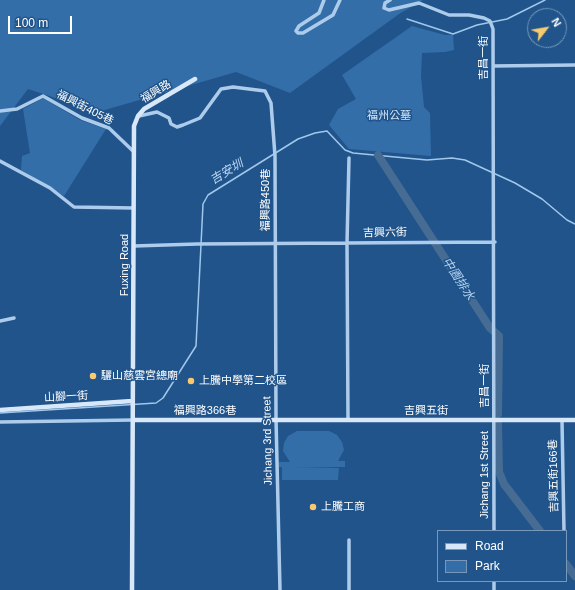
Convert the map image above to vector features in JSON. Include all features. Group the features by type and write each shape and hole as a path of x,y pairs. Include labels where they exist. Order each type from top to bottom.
{"street":[{"path":"324,0 319,13 299,26 296,31 298,33 303,33 333,14 340,0"},
{"name":"吉昌一街","path":"390,0 385,3 384,8 389,10 419,3 449,15 468,15 490,21 493,29 495,184 494,419"},
{"path":"493,66 575,65"},
{"name":"福興路","path":"135,153 134,126 138,116 151,104 195,79"},
{"name":"福興路450巷","path":"138,116 156,112 169,118 170,124 177,127 200,118 221,89 233,87 265,91 273,111 275,156 275,244"},
{"name":"福興街405巷","path":"0,111 17,109 43,96 82,118 109,128 135,153"},
{"name":"Fuxing Road","path":"132,590 132,404 135,153"},
{"path":"348,420 347,243 349,158"},
{"path":"0,161 50,188 77,208 134,208"},
{"name":"吉興六街","path":"134,246 433,241 495,242"},
{"name":"Jichang 3rd Street","path":"275,244 276,419 280,590"},
{"path":"0,321 14,318"},
{"name":"山腳一街","path":"0,410 132,404"},
{"name":"吉興五街","path":"276,419 575,420"},
{"name":"福興路366巷","path":"133,420 276,419"},
{"name":"Jichang 1st Street","path":"494,419 494,530"},
{"path":"0,422 133,420"},
{"name":"吉興五街166巷","path":"562,421 564,530"},
{"path":"349,590 350,540"}],"green space":[{"path":"0,0 423,0 399,14 290,93 236,72 98,112 28,89 0,126"},
{"name":"福州公墓","path":"412,26 445,35 453,35 454,50 422,53 421,76 424,107 430,113 431,156 349,149 329,125 338,109 356,99 342,75"},
{"path":"43,98 80,120 106,129 64,196 21,170 22,156 30,153 23,109"},
{"path":"297,431 329,431 337,435 342,442 344,450 338,461 345,461 345,467 296,467 339,468 338,480 282,480 282,467 279,467 279,462 290,462 283,451 284,443 288,436"}],"waterway":[{"path":"407,19 453,34 477,25 507,19 545,0"},
{"name":"吉安圳","path":"0,413 156,403 163,398 196,346 203,204 208,195 298,139 315,133 327,131 345,150 353,153 427,160 452,158 465,160 515,183 542,199 567,220 575,224"},
{"name":"中園排水","path":"378,155 490,328 499,336 498,414"},
{"name":"中園排水","path":"498,423 499,472 504,484 539,530"},
{"name":"中園排水","path":"567,565 575,576"}],"place":[{"name":"驪山慈雲宮總廟","path":"93,376"},
{"name":"上騰中學第二校區","path":"191,381"},
{"name":"上騰工商","path":"313,507"}]}
